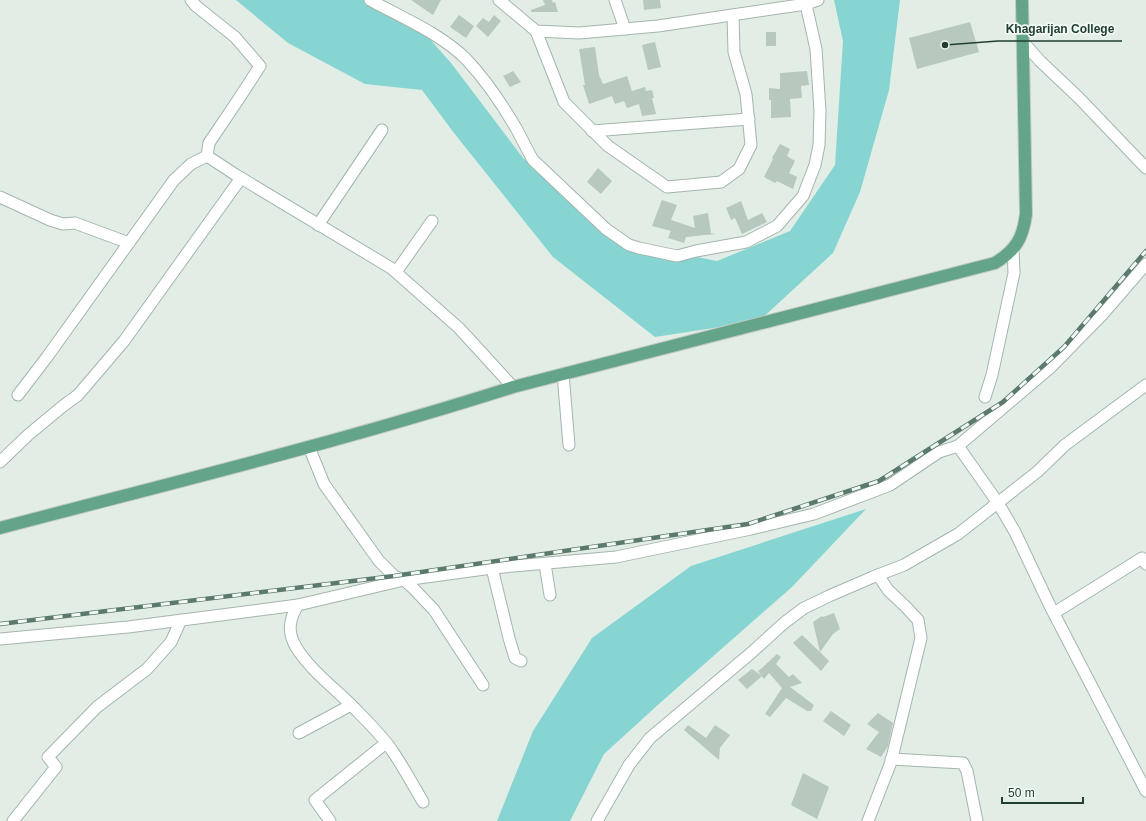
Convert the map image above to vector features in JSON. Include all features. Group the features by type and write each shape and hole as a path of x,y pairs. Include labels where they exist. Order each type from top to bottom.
{"main road":[{"path":"1,527 310,447 513,387 995,263 1005,257 1019,240 1024,229 1026,214 1022,0"}],"street":[{"path":"191,0 196,6 235,37 260,66 209,143 207,156"},
{"path":"370,0 444,41 466,59 491,90 517,129 525,148 533,160 606,228 628,245 677,256 746,242 777,226 803,196 815,165 819,146 820,111 816,49 805,2"},
{"path":"499,0 536,31 564,102 608,146 667,187 721,182 739,169 751,145 746,94 734,52 733,15"},
{"path":"615,0 625,29"},
{"path":"536,31 579,33 658,26 818,0"},
{"path":"1023,42 1146,168"},
{"path":"592,130 749,119"},
{"path":"318,224 382,130"},
{"path":"207,156 396,272 459,328 513,387"},
{"path":"18,395 174,180 191,164 207,156"},
{"path":"0,462 28,434 78,395 109,359 124,341 241,178"},
{"path":"0,197 50,220 63,224 76,223 129,243"},
{"path":"396,272 432,221"},
{"path":"985,397 992,375 1014,273 1013,249"},
{"path":"0,639 181,620 298,604 404,580 492,568 616,557 752,529 814,514 890,486 939,452 958,446 1051,367 1102,315 1146,264"},
{"path":"563,374 569,446"},
{"path":"597,821 629,764 650,738 751,653 784,623 804,608 878,575 904,566 958,534 1037,472 1066,445 1146,385"},
{"path":"958,446 998,503 1015,532 1054,613 1146,791"},
{"path":"310,447 324,484 379,561 394,576 404,580 434,610 484,684"},
{"path":"1054,613 1142,558 1146,564"},
{"path":"545,564 550,595"},
{"path":"492,568 509,638 516,658 520,662"},
{"path":"868,821 891,759 921,638 918,620 888,590 878,575"},
{"path":"298,604 292,614 289,629 296,646 311,665 386,743 423,802"},
{"path":"13,821 56,766 48,757 97,707 147,669 170,642 181,620"},
{"path":"299,733 351,705"},
{"path":"330,821 315,800 386,743"},
{"path":"891,759 963,763 977,821"}],"water":[{"path":"236,0 379,0 412,19 451,63 523,158 628,243 717,261 790,231 835,165 843,41 834,0 900,0 889,90 860,192 833,253 759,321 655,337 553,257 454,133 422,90 365,84 288,43"},
{"path":"866,509 792,587 604,754 570,821 497,821 533,731 592,638 691,566"}],"building":[{"path":"411,0 441,0 433,15"},
{"path":"543,0 552,0 553,3 555,2 558,12 531,12 531,10 545,5"},
{"path":"643,0 660,0 661,8 644,10"},
{"path":"459,15 474,26 466,38 450,27"},
{"path":"494,15 501,21 488,37 476,26 483,18 489,22"},
{"path":"970,22 979,52 917,69 909,38"},
{"path":"766,32 776,32 776,46 766,46"},
{"path":"655,42 661,67 648,70 642,45"},
{"path":"595,47 599,75 603,84 627,76 632,91 645,87 646,91 652,90 654,98 652,98 656,114 642,116 639,104 627,108 624,101 615,104 612,96 589,104 583,85 585,85 579,49"},
{"path":"513,71 521,82 510,87 503,76"},
{"path":"807,71 809,85 801,86 802,98 790,99 791,117 771,118 769,88 780,89 780,73"},
{"path":"780,144 790,149 787,156 795,161 789,173 797,177 793,189 777,181 775,183 764,177"},
{"path":"598,168 612,181 601,194 587,182"},
{"path":"662,200 677,205 671,220 695,228 693,216 708,213 711,233 715,234 686,237 684,243 668,238 671,231 652,226"},
{"path":"741,201 748,220 762,213 767,222 742,234 735,218 731,220 726,208"},
{"path":"834,613 840,629 833,634 820,652 813,622 822,616 823,617"},
{"path":"802,635 829,661 821,671 793,643"},
{"path":"777,654 781,657 776,664 789,677 793,674 802,683 790,687 814,705 811,711 807,711 786,698 770,717 765,714 782,688 769,673 764,679 758,671"},
{"path":"752,669 762,676 747,689 738,680"},
{"path":"831,711 851,725 844,736 823,721"},
{"path":"878,713 893,723 888,746 881,757 866,749 879,732 867,724"},
{"path":"688,725 706,738 715,725 730,735 720,748 719,760 684,730"},
{"path":"803,773 829,787 817,819 791,805"}],"railway":[{"path":"0,624 394,576 748,524 879,481 1003,402 1064,347 1146,251"}],"place":[{"name":"Khagarijan College","path":"945,45"}]}
